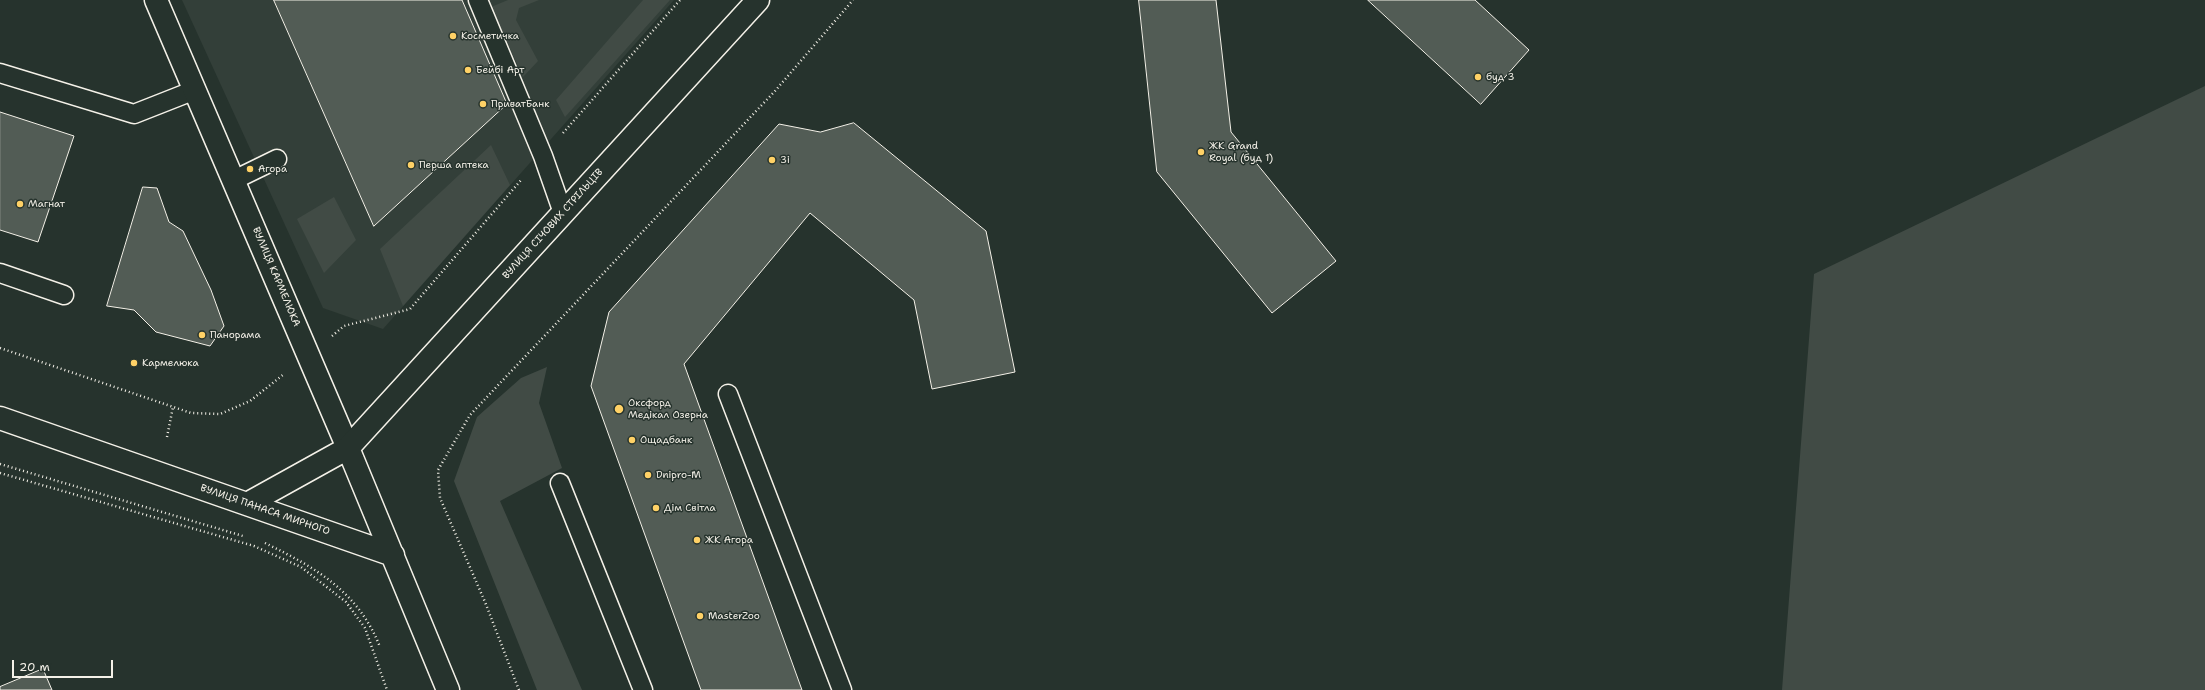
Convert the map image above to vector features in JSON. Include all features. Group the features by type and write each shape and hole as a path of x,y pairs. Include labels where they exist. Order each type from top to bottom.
{"street":[{"name":"ВУЛИЦЯ КАРМЕЛЮКА","path":"156,0 393,555"},
{"name":"ВУЛИЦЯ СІЧОВИХ СТРІЛЬЦІВ","path":"247,504 348,448 758,0"},
{"name":"ВУЛИЦЯ ПАНАСА МИРНОГО","path":"0,418 393,555"},
{"path":"393,555 448,690"}],"lane":[{"path":"478,0 543,156 563,213"},
{"path":"0,73 134,114 195,90"},
{"path":"234,180 277,159"},
{"path":"0,273 64,295"},
{"path":"728,394 842,690"},
{"path":"560,483 644,690"}],"path":[{"path":"519,690 440,498 438,470 470,415 760,108 853,0"},
{"path":"0,348 190,413 220,414 250,401 290,369"},
{"path":"167,437 173,407"},
{"path":"0,464 244,536"},
{"path":"0,473 254,546 301,567 346,602 365,628 387,690"},
{"path":"259,540 303,562 347,594 372,628 380,648"}],"shaded area":[{"path":"182,0 674,0 383,329 323,308"},
{"path":"508,0 539,0 519,8 516,20 538,61 523,77 491,7"},
{"path":"643,0 670,0 565,117 556,100"},
{"path":"2205,86 2205,690 1782,690 1814,274"},
{"path":"491,145 510,185 403,306 380,249"},
{"path":"334,197 356,240 324,273 297,219"},
{"path":"547,367 539,403 562,468 500,501 582,690 537,690 454,481 477,417 521,378"}],"building":[{"path":"274,0 462,0 507,104 374,226"},
{"name":"ЖК Grand Royal (буд 1)","path":"1139,0 1216,0 1231,132 1336,261 1272,313 1157,172"},
{"name":"буд 3","path":"1368,0 1475,0 1529,50 1481,104"},
{"path":"0,112 74,136 38,242 0,230"},
{"name":"ЖК Агора","path":"854,123 986,231 1015,372 932,389 914,300 810,213 684,364 802,690 701,690 591,386 609,312 779,124 820,132"},
{"path":"143,187 157,188 169,222 183,231 211,290 224,326 210,346 156,332 134,310 107,306"},
{"path":"43,669 52,690 0,690 0,687"}],"place":[{"name":"Косметичка","path":"453,36"},
{"name":"Бейбі Арт","path":"468,70"},
{"name":"буд 3","path":"1478,77"},
{"name":"ПриватБанк","path":"483,104"},
{"name":"ЖК Grand Royal (буд 1)","path":"1201,152"},
{"name":"3і","path":"772,160"},
{"name":"Перша аптека","path":"411,165"},
{"name":"Агора","path":"250,169"},
{"name":"Магнат","path":"20,204"},
{"name":"Панорама","path":"202,335"},
{"name":"Кармелюка","path":"134,363"},
{"name":"Оксфорд Медікал Озерна","path":"619,409"},
{"name":"Ощадбанк","path":"632,440"},
{"name":"Dnipro-M","path":"648,475"},
{"name":"Дім Світла","path":"656,508"},
{"name":"ЖК Агора","path":"697,540"},
{"name":"MasterZoo","path":"700,616"}]}
